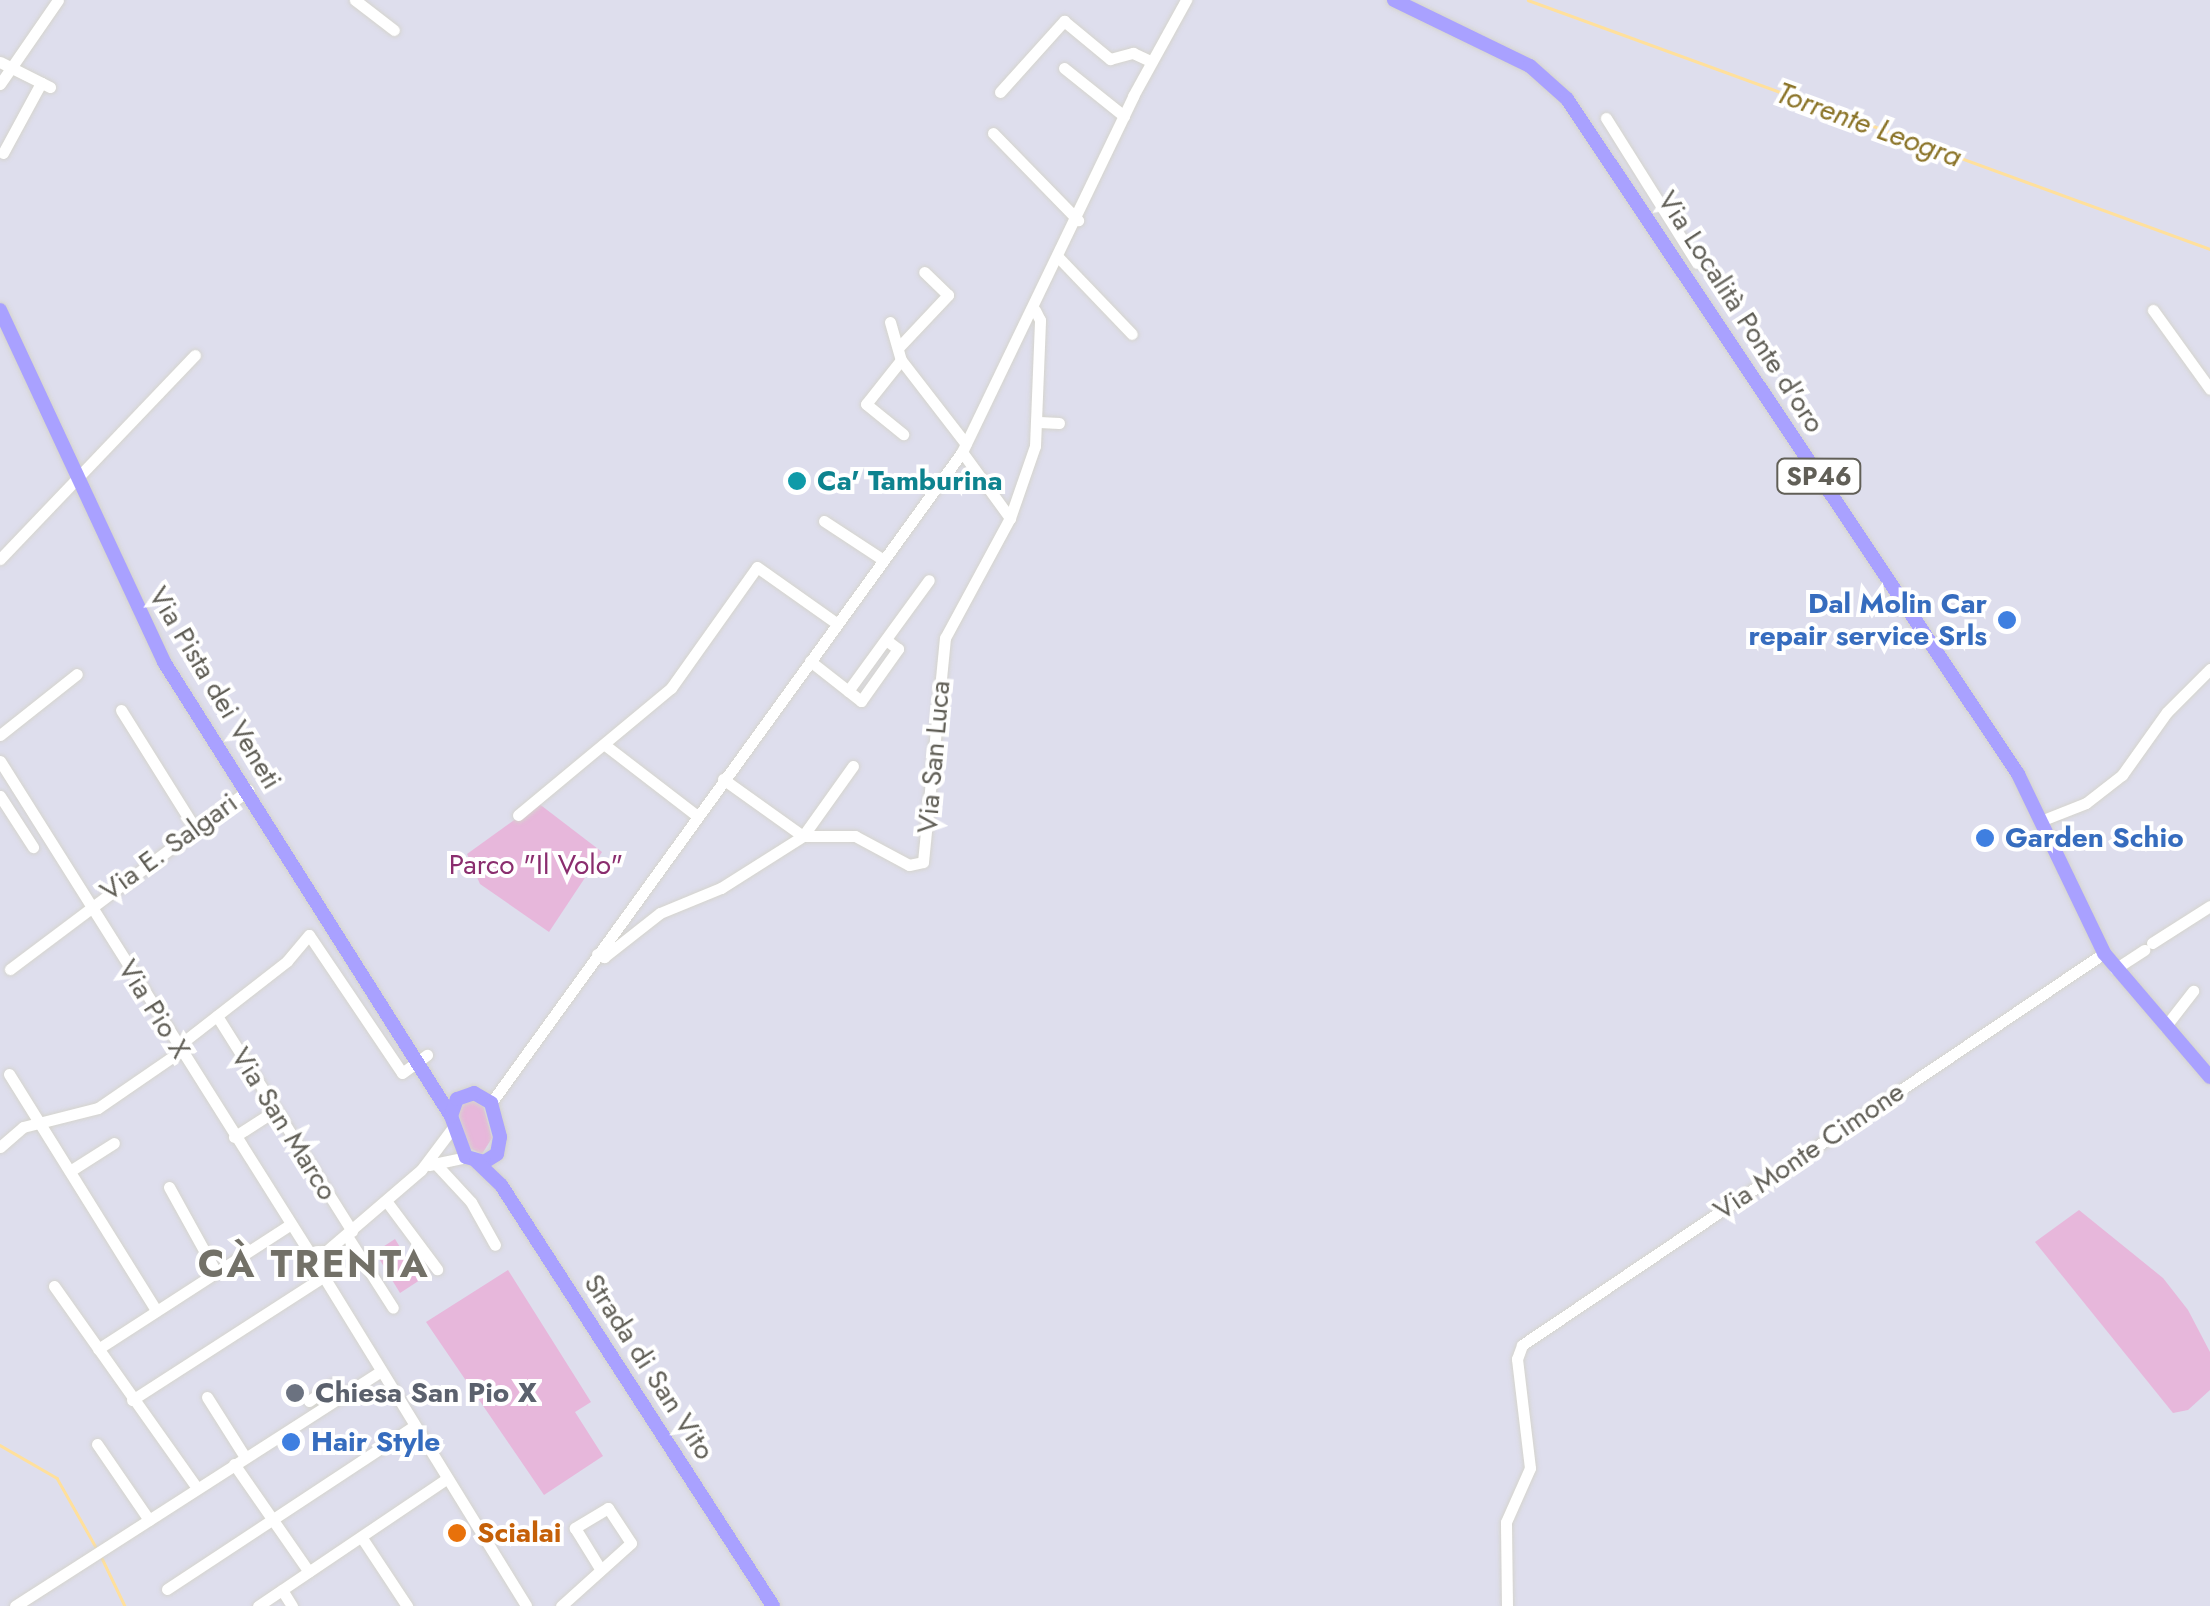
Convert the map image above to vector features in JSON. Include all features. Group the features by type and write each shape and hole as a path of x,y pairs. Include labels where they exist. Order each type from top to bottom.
{"main road":[{"name":"Via Località Ponte d'oro","path":"1394,0 1530,66 1567,99 2042,820 2104,953 2166,1028"},
{"name":"Via Pista dei Veneti","path":"0,310 164,662 425,1061 471,1159"},
{"name":"SP46","path":"2166,1028 2210,1077"},
{"name":"Via Pista dei Veneti","path":"425,1061 470,1094 491,1103"},
{"path":"452,1121 470,1094"},
{"path":"491,1103 500,1136 497,1154 501,1185"},
{"path":"471,1159 497,1154"},
{"name":"Strada di San Vito","path":"471,1159 501,1185 773,1606"}],"street":[{"path":"0,84 5,64 58,0"},
{"path":"355,0 394,30"},
{"path":"491,1103 510,1070 964,448 1035,310 1150,61 1186,0"},
{"path":"1000,92 1064,20 1110,59 1133,53 1150,61"},
{"path":"3,153 46,85 5,64"},
{"path":"1064,68 1124,116"},
{"name":"Via Località Ponte d'oro","path":"1606,118 1697,263"},
{"path":"993,133 1078,220"},
{"path":"1059,258 1132,334"},
{"path":"903,434 866,404 948,295 924,272"},
{"name":"Via San Luca","path":"803,836 855,836 909,865 924,862 945,638 1010,518 1039,422 1035,310"},
{"path":"2153,310 2210,389"},
{"path":"890,322 900,354 1010,518"},
{"path":"0,559 195,355"},
{"path":"1039,422 1059,423"},
{"path":"824,521 882,560"},
{"path":"518,815 671,688 757,567 836,622"},
{"path":"810,661 848,691 929,580"},
{"path":"2042,820 2086,804 2122,774 2167,712 2210,670"},
{"path":"0,735 77,674"},
{"path":"121,710 194,827"},
{"path":"605,745 696,815"},
{"name":"Via Pio X","path":"0,760 288,1226 317,1254 310,1265 320,1274 526,1606"},
{"path":"597,954 604,957 660,912 721,888 803,836 853,766"},
{"path":"723,779 803,836"},
{"name":"Via E. Salgari","path":"10,969 90,904 248,790"},
{"path":"0,796 33,847"},
{"path":"2116,969 2210,906"},
{"name":"Via San Marco","path":"37,1121 98,1108 298,952 309,935 402,1072 425,1061"},
{"name":"Via Monte Cimone","path":"1506,1606 1506,1522 1530,1468 1531,1448 1518,1353 2104,953"},
{"path":"2166,1028 2193,991"},
{"name":"Via San Marco","path":"217,1016 393,1308"},
{"path":"470,1094 510,1070"},
{"path":"9,1074 156,1310"},
{"path":"234,1137 276,1110"},
{"path":"0,1147 37,1121"},
{"path":"421,1170 452,1121"},
{"path":"70,1171 114,1144"},
{"path":"317,1254 350,1234 421,1170 434,1162 471,1159"},
{"path":"434,1162 470,1202 495,1245"},
{"path":"169,1188 216,1272"},
{"path":"387,1202 437,1269"},
{"path":"98,1349 288,1226"},
{"path":"132,1400 320,1274"},
{"path":"54,1286 196,1488"},
{"path":"15,1606 380,1372"},
{"path":"309,1401 333,1384"},
{"path":"208,1397 272,1519 310,1572"},
{"path":"167,1588 413,1427"},
{"path":"97,1444 148,1520"},
{"path":"258,1606 446,1480"},
{"path":"560,1606 630,1542 608,1508 575,1528 600,1567"},
{"path":"362,1538 407,1606"},
{"path":"282,1590 292,1606"}],"green space":[{"name":"Parco \"Il Volo\"","path":"538,803 602,852 549,932 480,884 467,854"},
{"path":"474,1099 483,1105 492,1138 482,1154 469,1148 459,1115 461,1105"},
{"path":"2079,1210 2163,1278 2188,1310 2210,1352 2210,1390 2188,1410 2173,1413 2035,1242"},
{"path":"395,1239 420,1280 400,1293 375,1252"},
{"path":"508,1270 591,1402 575,1412 603,1456 544,1495 426,1322"}],"waterway":[{"name":"Torrente Leogra","path":"1528,0 2210,249"},
{"path":"0,1445 57,1478 97,1549"},
{"path":"101,1556 125,1606"}],"place":[{"name":"Ca' Tamburina","path":"797,481"},
{"name":"Dal Molin Car repair service Srls","path":"2007,620"},
{"name":"Garden Schio","path":"1985,838"},
{"name":"Chiesa San Pio X","path":"295,1393"},
{"name":"Hair Style","path":"291,1442"},
{"name":"Scialai","path":"457,1533"}],"district":[{"name":"CÀ TRENTA","path":"314,1264"}]}
